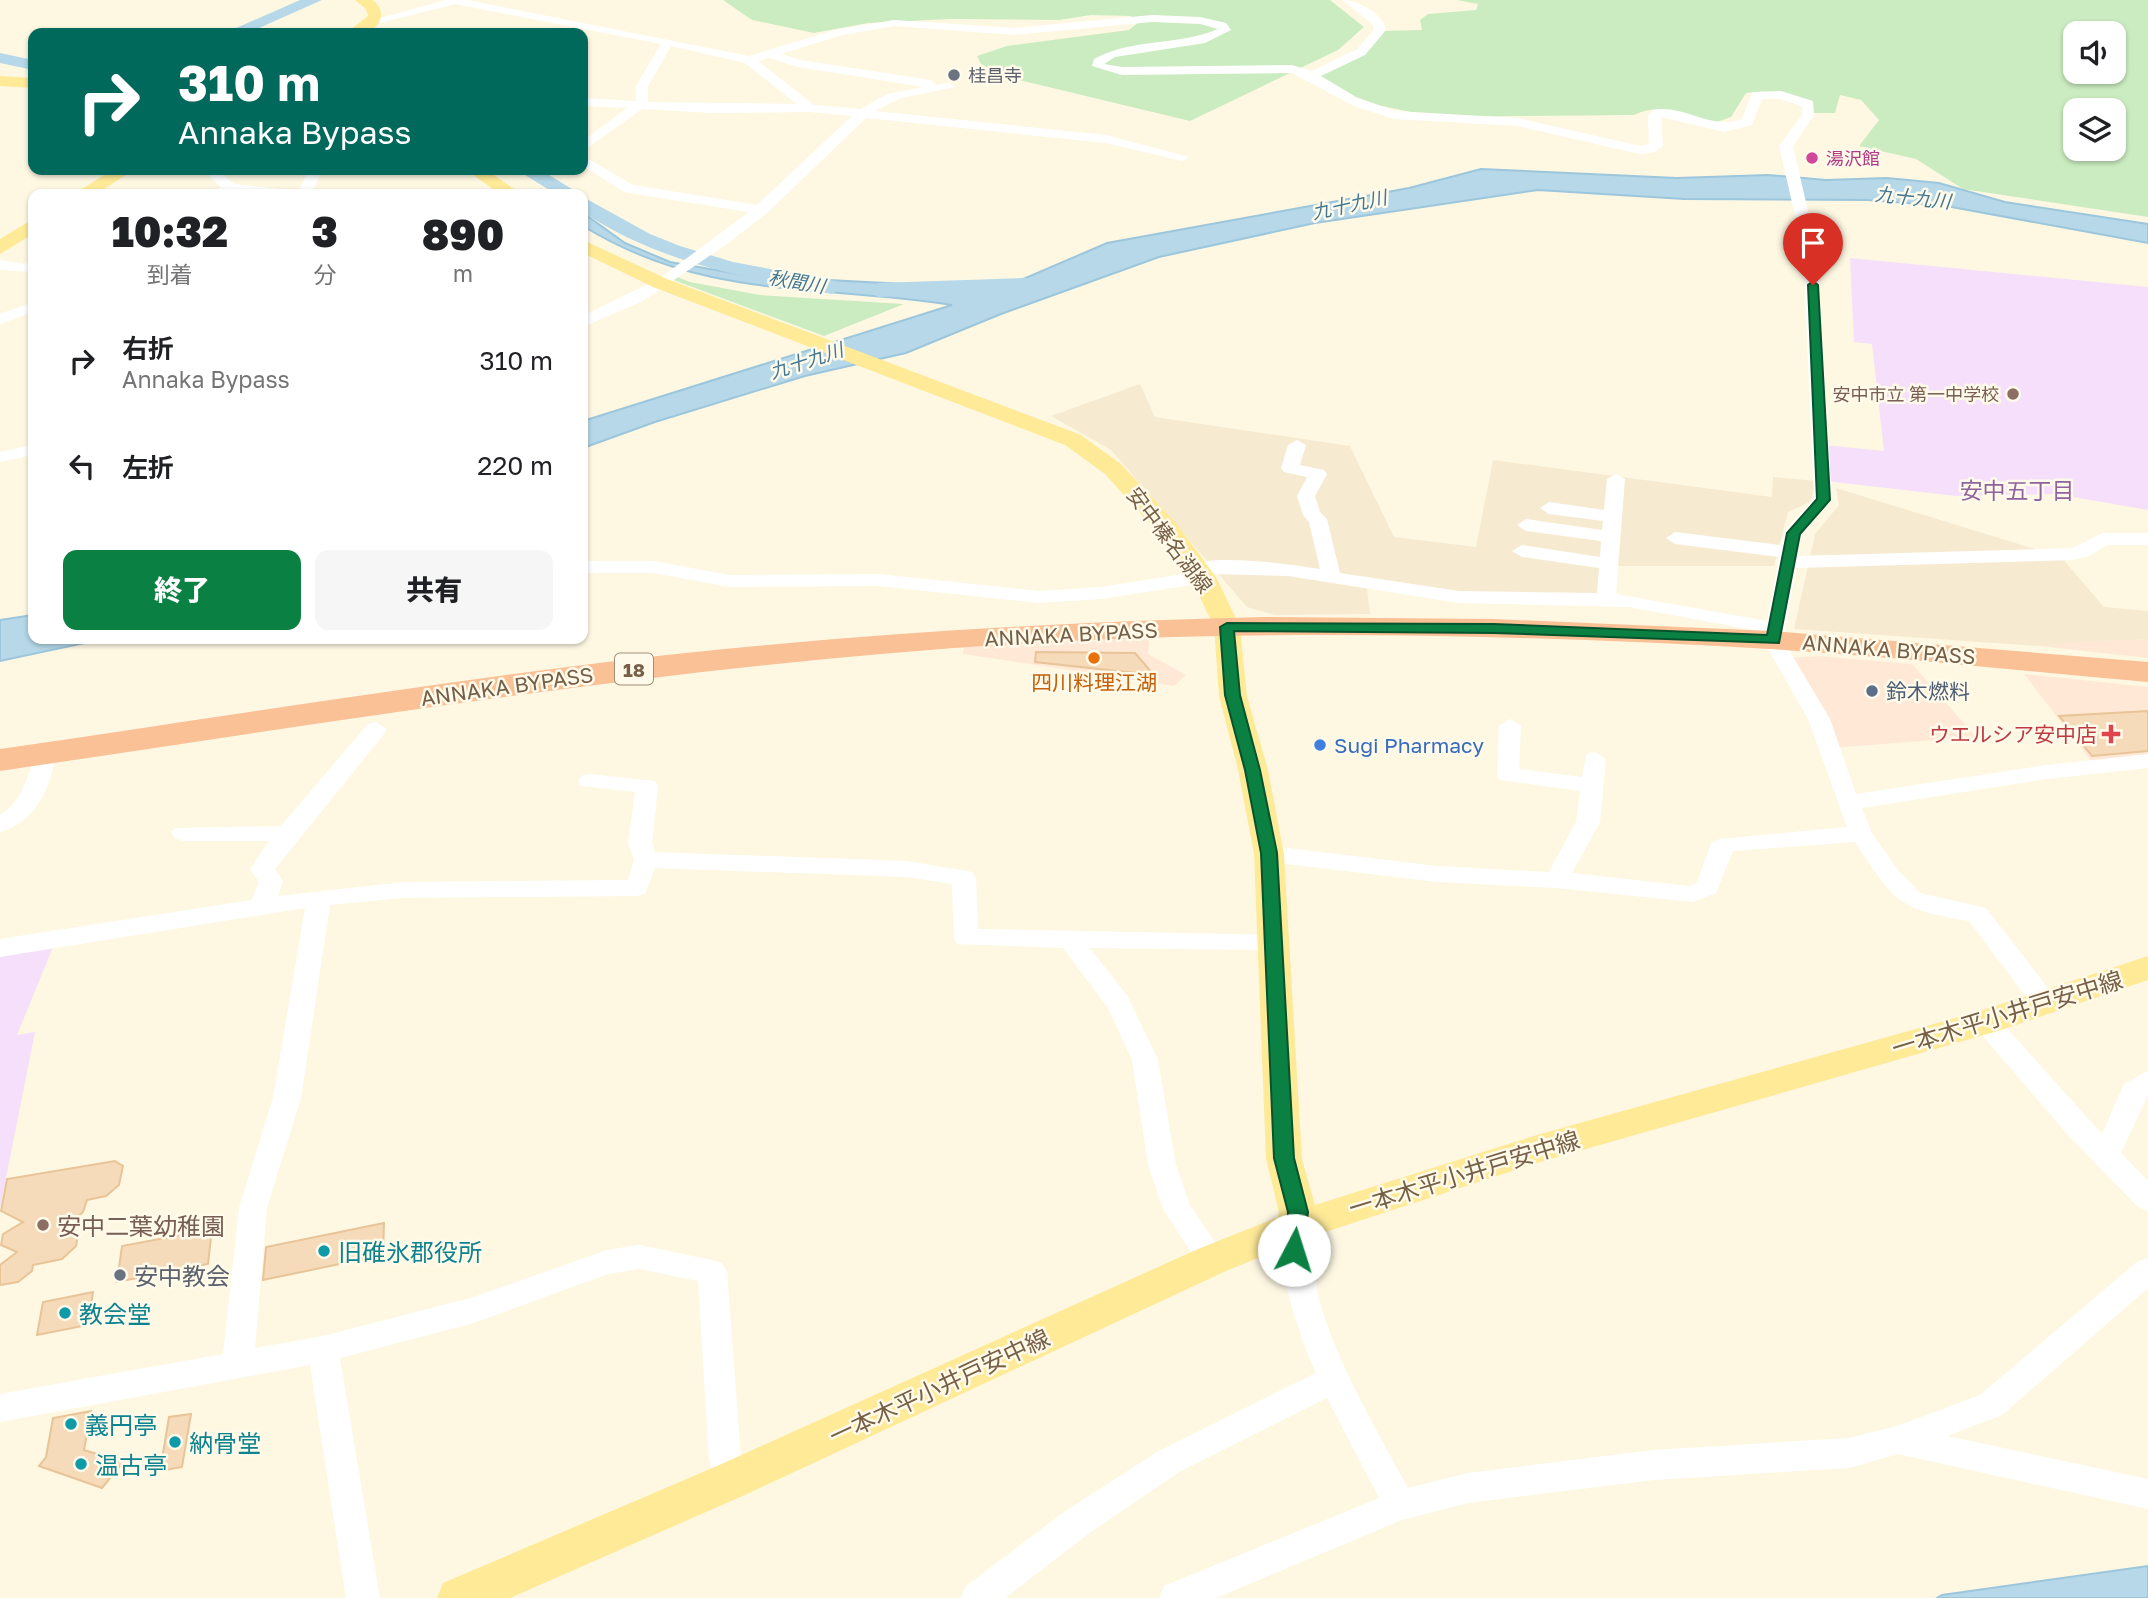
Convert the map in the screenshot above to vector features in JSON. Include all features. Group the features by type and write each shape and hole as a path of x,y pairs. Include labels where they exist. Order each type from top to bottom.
{"highway":[{"name":"ANNAKA BYPASS","path":"0,760 607,672 836,649 1109,631 1227,627 1494,628 1774,634 2148,672"}],"main road":[{"path":"362,0 375,10 377,22 364,28"},
{"path":"0,81 28,83"},
{"path":"92,189 116,175"},
{"path":"483,175 504,189"},
{"path":"0,248 28,228"},
{"name":"安中榛名湖線","path":"588,249 615,264 666,278 815,341 1054,431 1088,449 1124,480 1167,528 1199,573 1227,627 1233,695 1253,770 1269,853 1284,1158 1298,1212 1296,1226"},
{"name":"一本木平小井戸安中線","path":"458,1598 732,1480 1212,1261 1296,1226 1537,1149 1986,1022 2148,968"}],"street":[{"path":"1314,75 1361,52 1380,30 1379,24 1349,0"},
{"path":"377,22 457,1 668,42 749,60 810,108"},
{"path":"749,60 855,28 894,23 1016,33 1112,23 1199,21 1222,25 1225,30 1205,39 1112,54 1098,62 1098,66 1122,71 1278,67 1314,75 1342,95 1392,114 1440,121 1499,120 1524,123 1597,138 1643,152 1654,150 1658,142 1654,116 1658,113 1683,115 1715,129 1735,128 1747,122 1756,104 1756,95 1782,95 1801,100 1809,108 1808,115 1786,146 1810,249 1823,500 1793,533 1774,634 1819,719 1847,803 1861,834 1889,875 1912,899 1934,907 1977,914 2045,1003"},
{"path":"377,22 396,26"},
{"path":"642,103 642,86 668,42"},
{"path":"588,320 615,309 717,246 762,210 863,114 891,97 949,87 798,63 770,54"},
{"path":"588,102 714,109 810,108 1106,139 1182,157"},
{"path":"588,143 642,103"},
{"path":"588,163 629,189 762,210"},
{"path":"0,265 28,268"},
{"path":"0,319 28,309"},
{"path":"1297,445 1290,468 1318,474 1306,496 1312,515 1318,519 1331,575"},
{"path":"0,457 28,451"},
{"path":"1606,599 1616,479"},
{"path":"1549,508 1613,517"},
{"path":"1527,525 1611,537"},
{"path":"1675,538 1787,557 2073,554 2082,552 2103,539 2148,539"},
{"path":"1522,551 1609,564"},
{"path":"588,567 653,567 730,581 878,580 1039,597 1101,593 1236,566 1331,575 1448,596 1606,599 1658,604 1736,622 1774,634"},
{"path":"1510,726 1508,775 1591,785"},
{"path":"261,909 271,881 262,869 287,834 376,729"},
{"path":"0,824 25,809 34,796 46,753"},
{"path":"1556,880 1588,822 1595,760"},
{"path":"1847,803 2047,772 2148,761"},
{"path":"0,948 319,898 404,890 636,888 646,860 640,843 647,786 589,780"},
{"path":"183,833 287,834"},
{"path":"1269,853 1437,874 1556,880 1693,894 1708,887 1720,849 1728,844 1861,834"},
{"path":"646,860 907,869 964,878 967,939 1272,941"},
{"path":"238,1363 253,1208 287,1098 319,898"},
{"path":"1070,939 1119,1004 1145,1060 1162,1165 1177,1209 1212,1261"},
{"path":"1986,1022 2148,1199"},
{"path":"2106,1156 2134,1091 2148,1081"},
{"path":"1296,1226 1294,1250 1304,1304 1335,1379 1399,1505"},
{"path":"0,1408 323,1349 474,1310 607,1262 639,1256 712,1272 724,1459 732,1480"},
{"path":"1177,1598 1399,1505 1468,1488 1654,1465 1849,1453 1897,1440 1991,1405 2036,1370 2148,1270"},
{"path":"323,1349 363,1598"},
{"path":"978,1598 1076,1522 1168,1462 1335,1379"},
{"path":"1897,1440 2148,1494"}],"shaded area":[{"name":"安中市立 第一中学校","path":"1850,258 2148,287 2148,510 2056,494 1956,496 1826,481 1824,445 1884,451 1872,344 1854,342"},
{"path":"1140,384 1155,417 1350,446 1394,537 1476,547 1493,460 1772,497 1773,477 1817,481 1810,502 1788,512 1774,566 1604,566 1602,596 1463,595 1366,580 1370,614 1275,615 1247,607 1111,450 1051,416"},
{"path":"1836,488 2061,557 2104,607 2148,611 2148,639 2039,646 1794,629 1815,534 1839,505"},
{"path":"1150,638 1148,654 1186,675 1174,686 963,654 964,646"},
{"path":"2148,639 2148,658 2039,646 2074,642"},
{"name":"鈴木燃料","path":"1819,656 1912,664 1976,737 1831,748 1789,658"},
{"path":"2024,674 2148,687 2148,756 2091,761"},
{"path":"53,947 17,1035 35,1032 0,1208 0,954"}],"green space":[{"path":"723,0 1330,0 1364,27 1338,50 1190,121 1003,76 981,64 977,56 1007,46 1129,30 1139,22 1131,16 868,23 814,33 752,20"},
{"path":"1457,0 2148,0 2148,217 1963,189 1916,159 1859,146 1879,120 1861,100 1840,95 1835,113 1812,113 1789,96 1774,92 1746,93 1731,117 1708,125 1663,110 1644,111 1634,115 1434,117 1359,101 1320,78 1322,72 1383,31 1422,30 1420,20 1428,14 1476,10 1478,4"},
{"path":"675,276 690,282 760,295 904,304 824,336 671,279"}],"water":[{"name":"九十九川","path":"1481,169 1677,178 1768,175 1826,180 1887,178 1939,183 2005,202 2148,224 2148,243 1946,206 1867,200 1684,199 1538,190 1315,223 1159,257 1001,314 906,353 805,376 655,422 588,446 588,419 952,305 763,286 718,278 673,267 628,250 588,229 588,217 625,243 670,262 750,276 1000,289 1107,243 1409,188"},
{"path":"28,616 28,644 80,644 0,661 0,620"},
{"path":"2148,1566 2148,1598 1937,1598 1942,1595"}],"building":[{"name":"四川料理江湖","path":"1036,652 1135,653 1154,675 1035,662"},
{"name":"ウエルシア安中店","path":"2148,711 2148,751 2092,756 2059,716"},
{"name":"安中二葉幼稚園","path":"115,1161 123,1166 119,1185 106,1196 87,1200 83,1212 65,1229 78,1235 76,1246 62,1259 33,1265 32,1271 18,1282 0,1285 0,1265 17,1252 1,1245 3,1234 23,1222 1,1211 7,1179"},
{"name":"旧碓氷郡役所","path":"384,1223 383,1255 263,1280 266,1247"},
{"path":"212,1229 208,1264 117,1282 122,1246"},
{"name":"教会堂","path":"93,1292 88,1325 37,1335 43,1302"},
{"name":"温古亭","path":"91,1411 84,1450 123,1462 102,1488 39,1466 46,1457 53,1418"},
{"name":"納骨堂","path":"191,1414 182,1467 160,1471 169,1417"}],"waterway":[{"path":"246,28 314,0"},
{"name":"秋間川","path":"0,58 28,64"},
{"name":"秋間川","path":"536,175 561,189"},
{"name":"秋間川","path":"588,206 613,223 672,251 733,268 832,287"},
{"name":"秋間川","path":"878,290 1026,285"}],"place":[{"name":"桂昌寺","path":"954,75"},
{"name":"湯沢館","path":"1812,158"},
{"name":"安中市立 第一中学校","path":"2013,394"},
{"name":"四川料理江湖","path":"1094,658"},
{"name":"鈴木燃料","path":"1872,691"},
{"name":"ウエルシア安中店","path":"2111,734"},
{"name":"Sugi Pharmacy","path":"1320,745"},
{"name":"安中二葉幼稚園","path":"43,1225"},
{"name":"旧碓氷郡役所","path":"324,1251"},
{"name":"安中教会","path":"120,1275"},
{"name":"教会堂","path":"65,1313"},
{"name":"義円亭","path":"71,1424"},
{"name":"納骨堂","path":"175,1442"},
{"name":"温古亭","path":"81,1464"}],"district":[{"name":"安中五丁目","path":"2017,490"}],"route":[{"path":"1294,1250 1298,1212 1284,1158 1269,853 1253,770 1233,695 1227,627 1494,628 1773,640 1793,533 1823,500 1824,492 1813,336 1813,285"}]}
